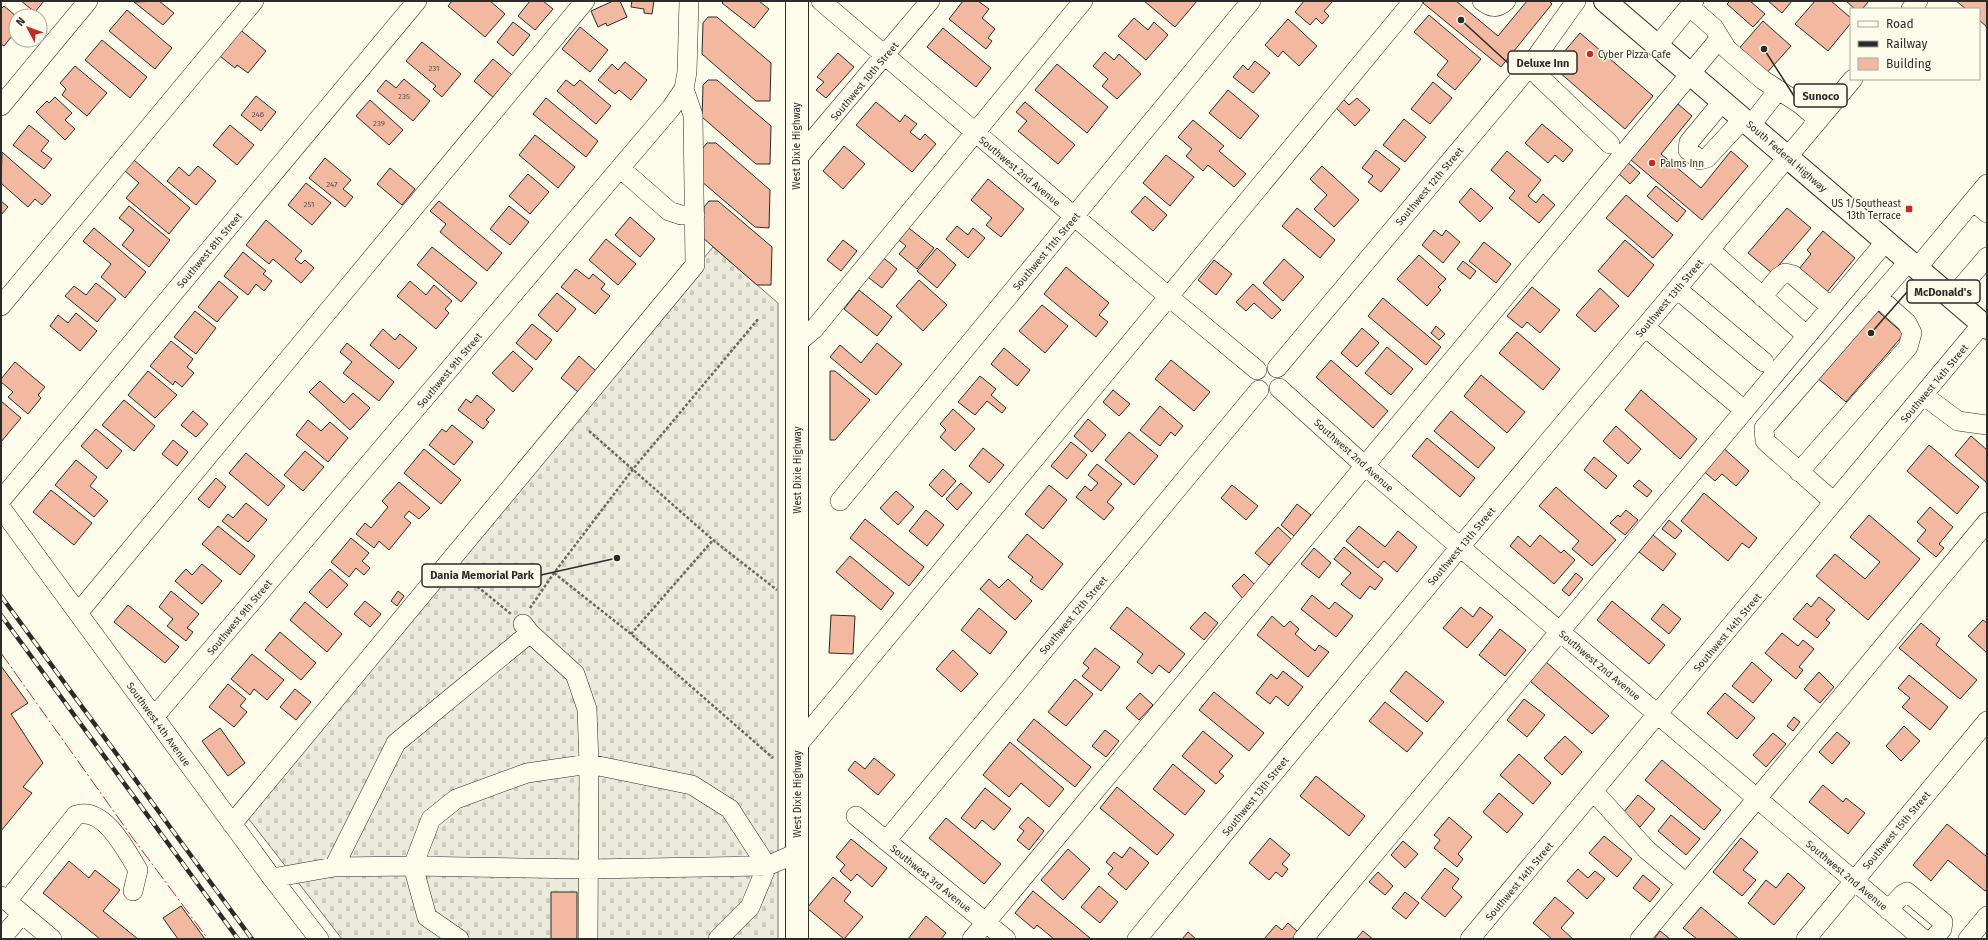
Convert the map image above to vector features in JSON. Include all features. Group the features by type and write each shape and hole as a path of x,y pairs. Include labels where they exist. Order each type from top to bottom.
{"main road":[{"name":"West Dixie Highway","path":"797,1 796,344 798,939"},
{"name":"South Federal Highway","path":"1605,1 1985,326"}],"street":[{"path":"1,106 88,1"},
{"path":"1,306 254,1"},
{"name":"Southwest 8th Street","path":"1,500 417,1"},
{"path":"78,613 585,1"},
{"name":"Southwest 9th Street","path":"154,717 671,108 684,89 687,72 689,1"},
{"name":"Southwest 2nd Avenue","path":"821,1 1168,297 1257,370"},
{"name":"Southwest 10th Street","path":"796,160 930,1"},
{"path":"796,344 814,329 1083,1"},
{"name":"Southwest 11th Street","path":"840,501 1251,1"},
{"path":"1482,1 1494,7 1500,6 1506,1"},
{"name":"Southwest 12th Street","path":"1278,368 1529,67 1576,1"},
{"path":"797,746 1168,297 1403,4"},
{"path":"1657,46 1692,4 1714,28 1727,49 1778,90 1819,120"},
{"path":"972,939 1689,73 1720,38"},
{"path":"1529,67 1610,144"},
{"name":"Southwest 13th Street","path":"1137,939 1460,547 1852,80"},
{"path":"232,824 695,265 693,115 684,89"},
{"path":"1723,101 1689,142 1688,150 1700,160 1707,158 1747,122 1778,90"},
{"path":"620,168 669,211 681,215 695,215"},
{"path":"1834,502 1765,441 1764,428 1878,297 1980,207 1987,184"},
{"path":"1303,939 1886,241"},
{"path":"1710,250 1807,336"},
{"path":"1952,298 1987,257"},
{"path":"1762,296 1779,277 1785,273 1793,275 1831,307"},
{"path":"1677,289 1764,362"},
{"path":"1800,472 1908,347 1912,334 1907,323 1878,297"},
{"name":"Southwest 14th Street","path":"1470,939 1659,715 1923,395 1985,326"},
{"path":"1645,327 1744,410"},
{"path":"1266,365 1278,368 1283,377 1279,388 1269,394 1259,390 1254,384 1257,370 1266,365"},
{"name":"Southwest 2nd Avenue","path":"1279,388 1364,465 1923,939"},
{"name":"Southwest 12th Street","path":"886,841 1259,390"},
{"path":"1923,395 1958,421 1987,425"},
{"name":"Southwest 4th Avenue","path":"1,508 232,824 319,939"},
{"path":"1640,939 1987,522"},
{"path":"334,867 396,743 526,628 575,674 587,709 589,764 588,939"},
{"name":"Southwest 15th Street","path":"1806,939 1987,721"},
{"path":"459,939 427,917 413,866 431,820 456,799 527,773 589,764 692,785 730,809 768,866"},
{"path":"1594,792 1647,850 1686,883"},
{"path":"52,939 4,898 76,815 83,813 100,817 120,841 138,870 133,891"},
{"name":"Southwest 3rd Avenue","path":"856,816 1006,939"},
{"path":"272,878 334,867 413,866 588,869 768,866 797,853"},
{"path":"718,939 750,906 768,866"},
{"path":"1888,910 1903,894 1907,892 1943,922 1942,929 1933,939"},
{"path":"1,939 22,914"},
{"path":"1968,939 1987,916"}],"path":[{"path":"456,568 526,628 536,596 633,469 759,318"},
{"path":"589,431 713,540 777,590"},
{"path":"631,634 713,540"},
{"path":"554,573 631,634 772,758"}],"green space":[{"path":"713,247 778,303 778,939 342,939 245,814"}],"building":[{"path":"21,1 44,1 38,8 30,8"},
{"path":"159,1 174,13 163,25 134,2"},
{"path":"452,1 490,1 505,14 485,37 448,6"},
{"path":"530,1 543,1 553,9 535,30 518,16"},
{"path":"613,1 620,1 627,17 607,26 606,23 598,27 591,11"},
{"path":"632,1 654,1 652,14 644,13 644,9 631,7"},
{"path":"724,1 759,1 769,9 754,28 722,3"},
{"path":"963,1 978,1 989,9 982,18 995,29 988,38 992,41 986,49 949,19"},
{"path":"1144,1 1197,1 1175,27"},
{"path":"1304,1 1333,1 1324,11 1329,16 1322,24 1316,18 1310,25 1295,12"},
{"path":"1424,1 1456,1 1498,36 1527,1 1549,1 1552,4 1501,67 1423,3"},
{"path":"1730,1 1750,1 1765,14 1753,27 1727,4"},
{"path":"1768,1 1792,1 1782,13"},
{"path":"1815,1 1831,1 1850,17 1850,24 1828,51 1795,24"},
{"path":"1846,1 1869,1 1863,8 1854,8"},
{"path":"1956,1 1987,1 1987,27 1980,21 1980,8 1965,8"},
{"path":"4,6 8,9 8,41 4,46 1,44 1,9"},
{"path":"127,10 172,48 155,69 109,31"},
{"path":"1429,15 1481,59 1455,90 1437,75 1448,61 1414,32"},
{"path":"708,17 717,17 771,63 770,101 756,101 702,54 703,23"},
{"path":"1134,18 1148,30 1154,22 1168,35 1146,60 1118,36"},
{"path":"1288,19 1317,46 1299,66 1283,51 1278,57 1265,45"},
{"path":"1763,21 1791,46 1763,77 1736,52"},
{"path":"513,22 530,35 513,56 497,42"},
{"path":"237,27 266,51 248,73 237,65 235,68 216,53"},
{"path":"580,27 608,50 590,72 562,49"},
{"path":"943,28 991,68 976,87 927,47"},
{"path":"1580,33 1653,96 1625,129 1552,66"},
{"path":"102,40 147,77 130,98 85,60"},
{"path":"422,42 461,74 442,97 433,89 436,86 406,61"},
{"path":"1105,52 1114,60 1119,54 1141,74 1117,99 1102,86 1108,79 1093,66"},
{"path":"838,53 854,67 826,98 816,90 824,82 817,77"},
{"path":"493,59 512,75 494,98 474,81"},
{"path":"1255,61 1270,73 1253,93 1233,77 1243,65 1248,70"},
{"path":"625,62 647,80 631,100 619,90 615,94 598,80 612,64 618,70"},
{"path":"1057,64 1108,107 1087,133 1035,90"},
{"path":"75,66 107,93 87,116 62,95 66,89 60,83"},
{"path":"404,79 430,101 413,121 377,91 386,80 396,88"},
{"path":"566,80 574,86 580,80 611,106 596,124 557,91"},
{"path":"708,80 717,80 771,126 770,164 756,164 702,117 703,85"},
{"path":"1433,82 1452,98 1430,124 1411,109"},
{"path":"1228,90 1259,116 1240,139 1209,113"},
{"path":"256,96 276,112 261,131 241,115"},
{"path":"55,97 72,113 65,120 75,129 65,140 36,112 47,101 49,103"},
{"path":"546,98 598,141 586,157 533,114"},
{"path":"1357,98 1370,110 1355,126 1335,107 1343,99 1349,105"},
{"path":"370,100 403,130 389,145 356,116"},
{"path":"876,102 900,122 905,115 917,124 910,132 920,140 925,134 936,144 912,172 856,125"},
{"path":"1025,102 1075,145 1058,164 1018,131 1027,121 1016,112"},
{"name":"Palms Inn","path":"1678,104 1692,116 1661,154 1701,188 1731,151 1748,166 1702,220 1631,160"},
{"path":"1404,119 1426,137 1405,162 1383,145"},
{"path":"1193,120 1224,146 1219,151 1246,174 1234,187 1208,165 1203,171 1186,156 1192,149 1178,137"},
{"path":"1542,124 1573,150 1563,162 1555,155 1548,163 1525,143"},
{"path":"29,125 49,141 41,151 52,159 44,169 13,145"},
{"path":"230,125 254,145 237,165 213,145"},
{"path":"535,135 575,167 558,188 519,155"},
{"path":"707,143 716,143 770,190 769,228 755,227 701,181 702,149"},
{"path":"844,146 865,164 843,189 823,171"},
{"path":"1376,150 1400,169 1381,192 1368,182 1373,176 1362,168"},
{"path":"1507,151 1541,180 1528,196 1536,203 1543,194 1555,205 1539,223 1509,198 1515,191 1491,170"},
{"path":"2,152 51,195 42,205 35,199 28,207 1,183"},
{"path":"1166,155 1194,177 1170,206 1143,183"},
{"path":"325,158 351,180 343,189 353,197 345,207 309,178"},
{"path":"134,160 190,208 169,234 126,198 139,183 125,171"},
{"name":"Palms Inn","path":"1625,160 1640,173 1630,184 1616,171"},
{"path":"198,166 216,181 196,205 167,181 179,167 189,176"},
{"path":"1322,166 1359,200 1334,227 1314,209 1327,195 1310,179"},
{"path":"390,168 415,189 402,205 377,184"},
{"path":"528,174 549,192 530,214 509,196"},
{"path":"988,179 1024,209 1001,237 986,225 992,218 971,200"},
{"path":"306,183 331,203 312,225 288,205"},
{"name":"Palms Inn","path":"1656,186 1686,211 1677,222 1647,196"},
{"path":"1471,188 1493,208 1480,222 1459,202"},
{"path":"1626,195 1673,235 1653,258 1606,218"},
{"path":"1145,196 1167,215 1153,231 1131,212"},
{"path":"1,201 8,207 1,215"},
{"path":"439,201 502,253 487,271 440,232 446,224 430,211"},
{"path":"709,201 718,201 772,247 771,285 757,285 703,238 704,207"},
{"path":"129,206 170,240 149,267 122,245 134,230 119,218"},
{"path":"509,206 529,222 510,245 490,229"},
{"path":"1297,208 1335,240 1320,258 1282,226"},
{"path":"1787,208 1811,228 1772,273 1748,253"},
{"path":"630,217 655,239 640,257 615,235"},
{"path":"266,220 302,251 295,259 301,264 305,260 314,268 301,283 273,259 269,264 246,245"},
{"path":"905,225 934,248 917,269 899,254 906,246 895,237"},
{"path":"957,226 968,235 973,228 985,238 968,258 946,239"},
{"path":"94,228 146,272 125,298 101,277 111,264 83,241"},
{"path":"1434,230 1442,236 1446,230 1460,242 1443,263 1422,245"},
{"path":"1823,231 1855,258 1827,292 1799,269 1811,254 1807,250"},
{"path":"606,239 636,264 618,285 589,260"},
{"path":"843,240 857,251 841,271 827,260"},
{"path":"1625,240 1654,265 1628,297 1598,271"},
{"path":"1484,242 1511,264 1496,283 1469,261"},
{"path":"432,247 477,283 461,302 417,265"},
{"path":"937,248 956,265 937,288 917,271"},
{"path":"243,252 266,271 263,274 272,281 264,291 256,284 248,295 224,276"},
{"path":"880,255 897,269 882,288 864,274"},
{"path":"1419,255 1446,279 1438,287 1441,290 1427,306 1397,279"},
{"path":"1284,259 1304,277 1283,301 1263,283"},
{"path":"1214,260 1232,274 1216,295 1198,280"},
{"path":"1463,261 1476,271 1470,279 1457,269"},
{"path":"1066,267 1109,303 1099,315 1108,322 1096,337 1044,294"},
{"path":"576,269 589,279 593,274 605,284 601,289 610,296 595,314 561,287"},
{"path":"919,280 947,305 923,331 896,306"},
{"path":"219,281 238,297 217,322 198,307"},
{"path":"410,281 426,295 434,285 452,301 445,309 449,313 436,329 397,296"},
{"path":"96,283 116,299 97,322 65,296 74,286 86,295"},
{"path":"1253,284 1281,310 1272,319 1254,303 1246,311 1236,302"},
{"path":"1532,287 1560,310 1540,333 1527,322 1522,328 1507,316"},
{"path":"1600,288 1619,306 1595,332 1576,315"},
{"path":"859,290 892,317 877,336 844,309"},
{"path":"557,293 576,309 557,332 538,315"},
{"path":"1383,298 1441,347 1426,365 1368,316"},
{"path":"1042,305 1068,326 1045,353 1019,331"},
{"path":"1874,308 1904,334 1846,402 1816,377"},
{"path":"195,311 216,328 196,354 174,337"},
{"path":"76,313 97,331 80,351 50,326 58,315 68,323"},
{"path":"532,324 552,340 536,360 516,343"},
{"path":"1436,326 1445,334 1439,340 1431,333"},
{"path":"1362,328 1379,343 1357,367 1341,353"},
{"path":"383,329 395,340 400,334 417,348 399,369 370,345"},
{"path":"1517,332 1560,369 1543,390 1499,353"},
{"path":"171,341 193,359 187,367 194,373 182,387 175,381 173,385 150,366"},
{"path":"347,343 394,382 379,401 343,373 352,362 340,352"},
{"path":"877,343 902,364 876,395 830,357 840,345 861,363"},
{"path":"1387,347 1413,369 1391,395 1365,373"},
{"path":"1004,348 1030,370 1017,386 991,364"},
{"path":"513,351 533,369 513,392 492,373"},
{"path":"579,356 596,371 578,392 561,378"},
{"path":"1171,360 1210,392 1194,411 1155,379"},
{"path":"1331,360 1388,411 1373,428 1316,377"},
{"path":"15,362 45,387 38,395 41,398 28,414 8,397 13,392 1,382 1,379"},
{"path":"148,371 177,395 155,418 128,395"},
{"path":"830,371 835,371 870,400 835,440 830,440"},
{"path":"1481,375 1525,412 1507,433 1464,396"},
{"path":"980,376 996,389 991,395 1006,408 1002,413 987,401 975,415 958,402"},
{"path":"320,381 344,403 353,393 370,408 350,430 309,392"},
{"path":"1113,390 1130,404 1119,416 1103,402"},
{"path":"1641,390 1697,439 1680,459 1625,410"},
{"path":"477,395 495,410 486,420 489,422 483,429 458,410 466,399 471,403"},
{"path":"124,400 155,426 134,451 102,425"},
{"path":"1,401 21,418 1,442"},
{"path":"1160,406 1183,426 1175,436 1171,432 1160,446 1140,430"},
{"path":"953,409 975,429 955,451 940,437 946,430 940,424"},
{"path":"193,411 208,424 196,437 181,425"},
{"path":"1451,411 1495,448 1478,468 1434,431"},
{"path":"1088,419 1106,435 1092,452 1074,436"},
{"path":"308,420 321,431 330,422 348,438 328,462 296,435"},
{"path":"452,425 473,442 454,465 429,445 442,429 446,432"},
{"path":"1616,426 1641,449 1628,464 1603,441"},
{"path":"96,429 122,451 107,469 81,446"},
{"path":"1129,432 1158,456 1134,485 1105,460"},
{"path":"1971,436 1987,450 1987,483 1955,455"},
{"path":"1427,438 1475,478 1460,497 1412,456"},
{"path":"173,440 188,452 177,466 162,454"},
{"path":"1071,442 1087,455 1067,479 1051,466"},
{"path":"1929,445 1979,487 1957,514 1907,471"},
{"path":"1721,446 1749,471 1736,486 1722,474 1715,481 1701,469"},
{"path":"983,448 1004,465 989,483 969,466"},
{"path":"424,449 461,480 441,504 404,473"},
{"path":"305,451 324,467 303,491 284,475"},
{"path":"246,453 285,486 268,506 229,473"},
{"path":"1594,457 1617,476 1606,489 1584,470"},
{"path":"76,460 97,477 90,486 108,501 94,517 55,485"},
{"path":"1097,464 1122,484 1107,502 1114,508 1104,520 1076,497 1085,486 1091,491 1098,483 1088,475"},
{"path":"943,469 956,481 942,497 929,485"},
{"path":"216,478 226,487 209,508 198,499"},
{"path":"1639,480 1652,491 1647,497 1633,486"},
{"path":"399,482 430,508 419,519 409,511 404,517 411,523 389,550 379,541 374,548 356,534 365,523 371,528 388,507 382,501"},
{"path":"961,483 972,493 957,510 946,499"},
{"path":"1049,485 1067,500 1043,529 1025,514"},
{"path":"1232,485 1258,506 1246,520 1221,498"},
{"path":"1556,487 1616,540 1592,566 1572,549 1579,541 1539,506"},
{"path":"51,490 92,523 74,545 33,512"},
{"path":"896,491 914,507 898,525 880,508"},
{"path":"1704,493 1757,538 1749,548 1742,543 1728,561 1681,521"},
{"path":"246,503 267,520 248,542 222,521 228,514 233,518"},
{"path":"1297,504 1311,515 1294,536 1281,525"},
{"path":"1930,507 1953,527 1939,544 1944,548 1936,557 1917,541 1926,530 1917,522"},
{"path":"926,510 944,525 927,546 909,531"},
{"path":"1626,510 1638,520 1625,535 1610,523 1618,515 1620,517"},
{"path":"1869,515 1920,559 1868,620 1816,576 1835,554 1865,579 1880,562 1850,537"},
{"path":"865,519 924,567 909,586 850,538"},
{"path":"1669,520 1682,531 1675,539 1662,529"},
{"path":"218,526 255,556 240,575 202,544"},
{"path":"1359,526 1385,547 1398,531 1417,547 1397,572 1384,561 1378,568 1346,541"},
{"path":"1278,527 1292,540 1269,565 1255,553"},
{"path":"1027,534 1063,564 1042,590 1030,581 1033,577 1008,557"},
{"path":"1540,535 1561,553 1564,550 1575,560 1554,584 1510,546 1518,536 1530,547"},
{"path":"1653,535 1676,554 1663,571 1639,552"},
{"path":"351,538 369,553 362,561 370,568 364,575 356,568 349,577 331,562"},
{"path":"1344,547 1383,579 1375,590 1370,586 1360,599 1341,584 1351,573 1334,559"},
{"path":"1314,548 1331,563 1319,578 1301,564"},
{"path":"850,556 894,593 881,610 836,572"},
{"path":"202,564 222,581 202,604 175,581 186,569 192,575"},
{"path":"330,569 348,585 327,608 309,592"},
{"path":"1576,573 1583,579 1569,596 1562,590"},
{"path":"1244,574 1258,588 1245,601 1232,586"},
{"path":"989,579 999,588 1008,579 1032,601 1015,620 980,589"},
{"path":"171,591 199,614 187,628 193,632 186,641 167,626 173,619 159,607"},
{"path":"398,591 404,596 397,606 391,601"},
{"path":"1312,595 1329,609 1335,602 1353,616 1336,637 1301,609"},
{"path":"1819,597 1835,610 1826,620 1830,623 1817,638 1793,619 1807,603 1811,607"},
{"path":"365,601 381,614 370,627 354,614"},
{"path":"1612,601 1665,645 1649,664 1597,620"},
{"path":"305,602 342,634 327,652 290,620"},
{"path":"1663,604 1681,619 1669,634 1651,619"},
{"path":"128,605 179,647 165,663 114,622"},
{"path":"1127,607 1185,654 1169,673 1159,665 1152,674 1137,662 1143,654 1110,628"},
{"path":"1461,607 1473,617 1480,607 1493,617 1467,648 1443,628"},
{"path":"979,608 1007,632 990,654 961,630"},
{"path":"1205,612 1218,623 1204,640 1190,628"},
{"path":"831,615 855,616 853,654 829,653"},
{"path":"1272,616 1284,627 1290,621 1299,629 1295,634 1315,651 1319,645 1329,652 1308,677 1257,635"},
{"path":"1983,620 1987,623 1987,653 1968,636"},
{"path":"1921,623 1940,639 1936,645 1977,680 1960,699 1899,648"},
{"path":"1500,629 1526,650 1505,676 1479,655"},
{"path":"280,632 316,663 301,680 265,650"},
{"path":"1782,633 1798,646 1803,640 1814,649 1799,667 1803,670 1796,679 1765,653"},
{"path":"1095,648 1120,667 1101,691 1082,676 1089,668 1083,663"},
{"path":"953,650 978,674 961,692 936,669"},
{"path":"252,654 284,680 267,700 254,689 250,695 231,679"},
{"path":"1546,662 1609,716 1592,734 1530,681"},
{"path":"1752,662 1772,680 1753,703 1732,686"},
{"path":"1,666 28,703 11,714 43,763 23,787 32,793 1,831"},
{"path":"1283,671 1303,687 1288,706 1276,696 1270,704 1256,693 1271,674 1277,679"},
{"path":"1406,671 1444,702 1427,722 1390,691"},
{"path":"1819,672 1834,687 1820,703 1804,689"},
{"path":"1909,675 1948,707 1930,730 1902,707 1910,698 1898,688"},
{"path":"1075,679 1093,694 1066,726 1048,712"},
{"path":"228,684 246,699 240,706 247,712 234,727 209,707"},
{"path":"295,689 311,702 296,720 280,707"},
{"path":"1214,692 1264,733 1249,751 1199,710"},
{"path":"1140,693 1153,705 1139,720 1126,708"},
{"path":"1725,693 1755,718 1737,739 1707,713"},
{"path":"1524,699 1545,715 1527,737 1507,720"},
{"path":"1385,702 1423,733 1407,752 1369,721"},
{"path":"1794,717 1800,722 1793,731 1787,726"},
{"path":"1034,719 1091,767 1075,787 1017,740"},
{"path":"1904,726 1920,741 1901,761 1886,746"},
{"path":"220,728 245,763 228,776 202,741"},
{"path":"1105,730 1119,741 1106,757 1092,746"},
{"path":"1203,731 1233,756 1219,772 1224,776 1216,784 1182,756"},
{"path":"1837,732 1850,743 1832,764 1819,752"},
{"path":"1773,733 1786,744 1766,767 1753,755"},
{"path":"1565,736 1582,752 1562,775 1544,758"},
{"path":"1010,742 1064,789 1049,807 1021,783 1009,797 983,775"},
{"path":"1519,754 1551,783 1533,804 1500,775"},
{"path":"874,758 895,775 878,795 848,770 855,761 865,769"},
{"path":"1662,760 1721,810 1704,830 1645,780"},
{"path":"1173,764 1205,791 1185,815 1153,789"},
{"path":"1316,776 1365,816 1349,836 1300,796"},
{"path":"1823,785 1843,802 1846,798 1865,813 1848,834 1809,802"},
{"path":"1117,787 1174,835 1157,855 1100,808"},
{"path":"985,788 1011,809 994,830 982,820 975,829 961,818"},
{"path":"1499,793 1523,814 1507,833 1483,812"},
{"path":"1638,795 1655,809 1640,827 1623,813"},
{"path":"1671,815 1700,839 1686,855 1658,831"},
{"path":"1028,817 1044,831 1029,850 1017,840 1024,831 1019,827"},
{"path":"1449,817 1472,837 1458,854 1463,859 1457,867 1434,848 1440,840 1434,835"},
{"path":"946,818 1001,864 984,884 929,838"},
{"path":"1947,824 1987,857 1987,889 1985,891 1948,860 1931,881 1913,865"},
{"path":"1604,836 1632,859 1617,877 1589,853"},
{"path":"1270,838 1290,855 1282,864 1288,869 1282,877 1276,872 1269,880 1249,863"},
{"path":"1741,838 1758,852 1743,870 1756,880 1742,896 1713,872"},
{"path":"851,839 887,868 872,887 857,874 851,881 840,871 845,865 836,857"},
{"path":"1403,841 1418,854 1405,868 1391,855"},
{"path":"1130,847 1149,863 1126,890 1108,874 1113,868 1106,862 1114,852 1122,858"},
{"path":"1068,849 1090,869 1063,900 1041,880"},
{"path":"69,861 89,878 95,870 120,890 103,911 138,939 100,939 43,893"},
{"path":"1445,868 1459,879 1452,888 1462,897 1445,917 1421,898"},
{"path":"1578,869 1588,878 1595,871 1605,879 1587,899 1567,881"},
{"path":"1378,872 1393,886 1385,895 1369,882"},
{"path":"1788,873 1805,888 1774,925 1748,903 1766,880 1776,888"},
{"path":"1643,875 1660,889 1650,902 1633,888"},
{"path":"833,877 851,892 844,901 863,917 844,939 807,908"},
{"path":"1099,886 1118,902 1100,923 1081,907"},
{"path":"1033,891 1090,938 1054,939 1037,925 1034,929 1015,913"},
{"path":"551,892 577,892 577,939 551,939"},
{"path":"1405,892 1419,903 1406,919 1392,908"},
{"path":"1555,897 1574,913 1561,928 1573,939 1552,939 1533,923"},
{"path":"181,906 205,939 178,939 163,918"},
{"path":"1701,907 1739,939 1697,939 1683,928"},
{"path":"926,916 946,933 941,939 908,939"},
{"path":"1288,923 1298,932 1292,939 1264,939 1276,925 1282,930"},
{"path":"1363,931 1373,939 1356,939"},
{"path":"1660,931 1670,939 1654,939"},
{"path":"1188,932 1196,939 1182,939"}],"railway":[{"path":"1,596 252,939"},
{"path":"1,615 238,939"}],"power":[{"path":"1,653 132,837 208,939"}],"place":[{"name":"Deluxe Inn","path":"1461,20"},
{"name":"Sunoco","path":"1764,49"},
{"name":"Cyber Pizza Cafe","path":"1590,54"},
{"name":"Palms Inn","path":"1652,163"},
{"name":"US 1/Southeast 13th Terrace","path":"1909,209"},
{"name":"McDonald's","path":"1871,333"},
{"name":"Dania Memorial Park","path":"617,558"}]}
